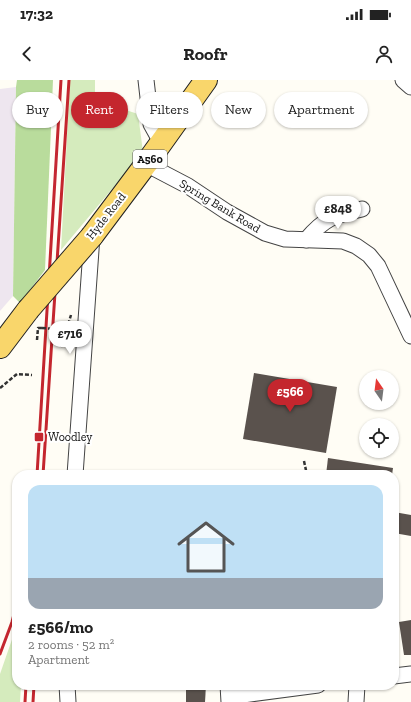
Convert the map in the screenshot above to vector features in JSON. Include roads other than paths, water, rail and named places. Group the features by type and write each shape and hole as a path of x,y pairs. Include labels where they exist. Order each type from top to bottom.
{"main road":[{"name":"Hyde Road","path":"0,347 28,310 92,236 206,80"}],"street":[{"path":"146,80 151,124 161,142"},
{"path":"402,80 411,87"},
{"name":"Spring Bank Road","path":"146,164 188,186 227,212 265,233 285,239 343,241 356,246 369,255 378,266 411,336"},
{"path":"306,240 318,226 338,214 362,209"},
{"path":"75,470 92,236"},
{"path":"399,675 411,674"},
{"path":"67,690 68,702"},
{"path":"229,690 230,702"},
{"path":"230,702 236,697 243,695 280,690"},
{"path":"356,702 357,690"}],"railway":[{"path":"37,470 61,80"},
{"path":"43,470 69,80"},
{"path":"0,654 12,622"},
{"path":"25,702 26,690"},
{"path":"33,702 34,690"}],"place":[{"name":"Woodley","path":"39,437"}]}
